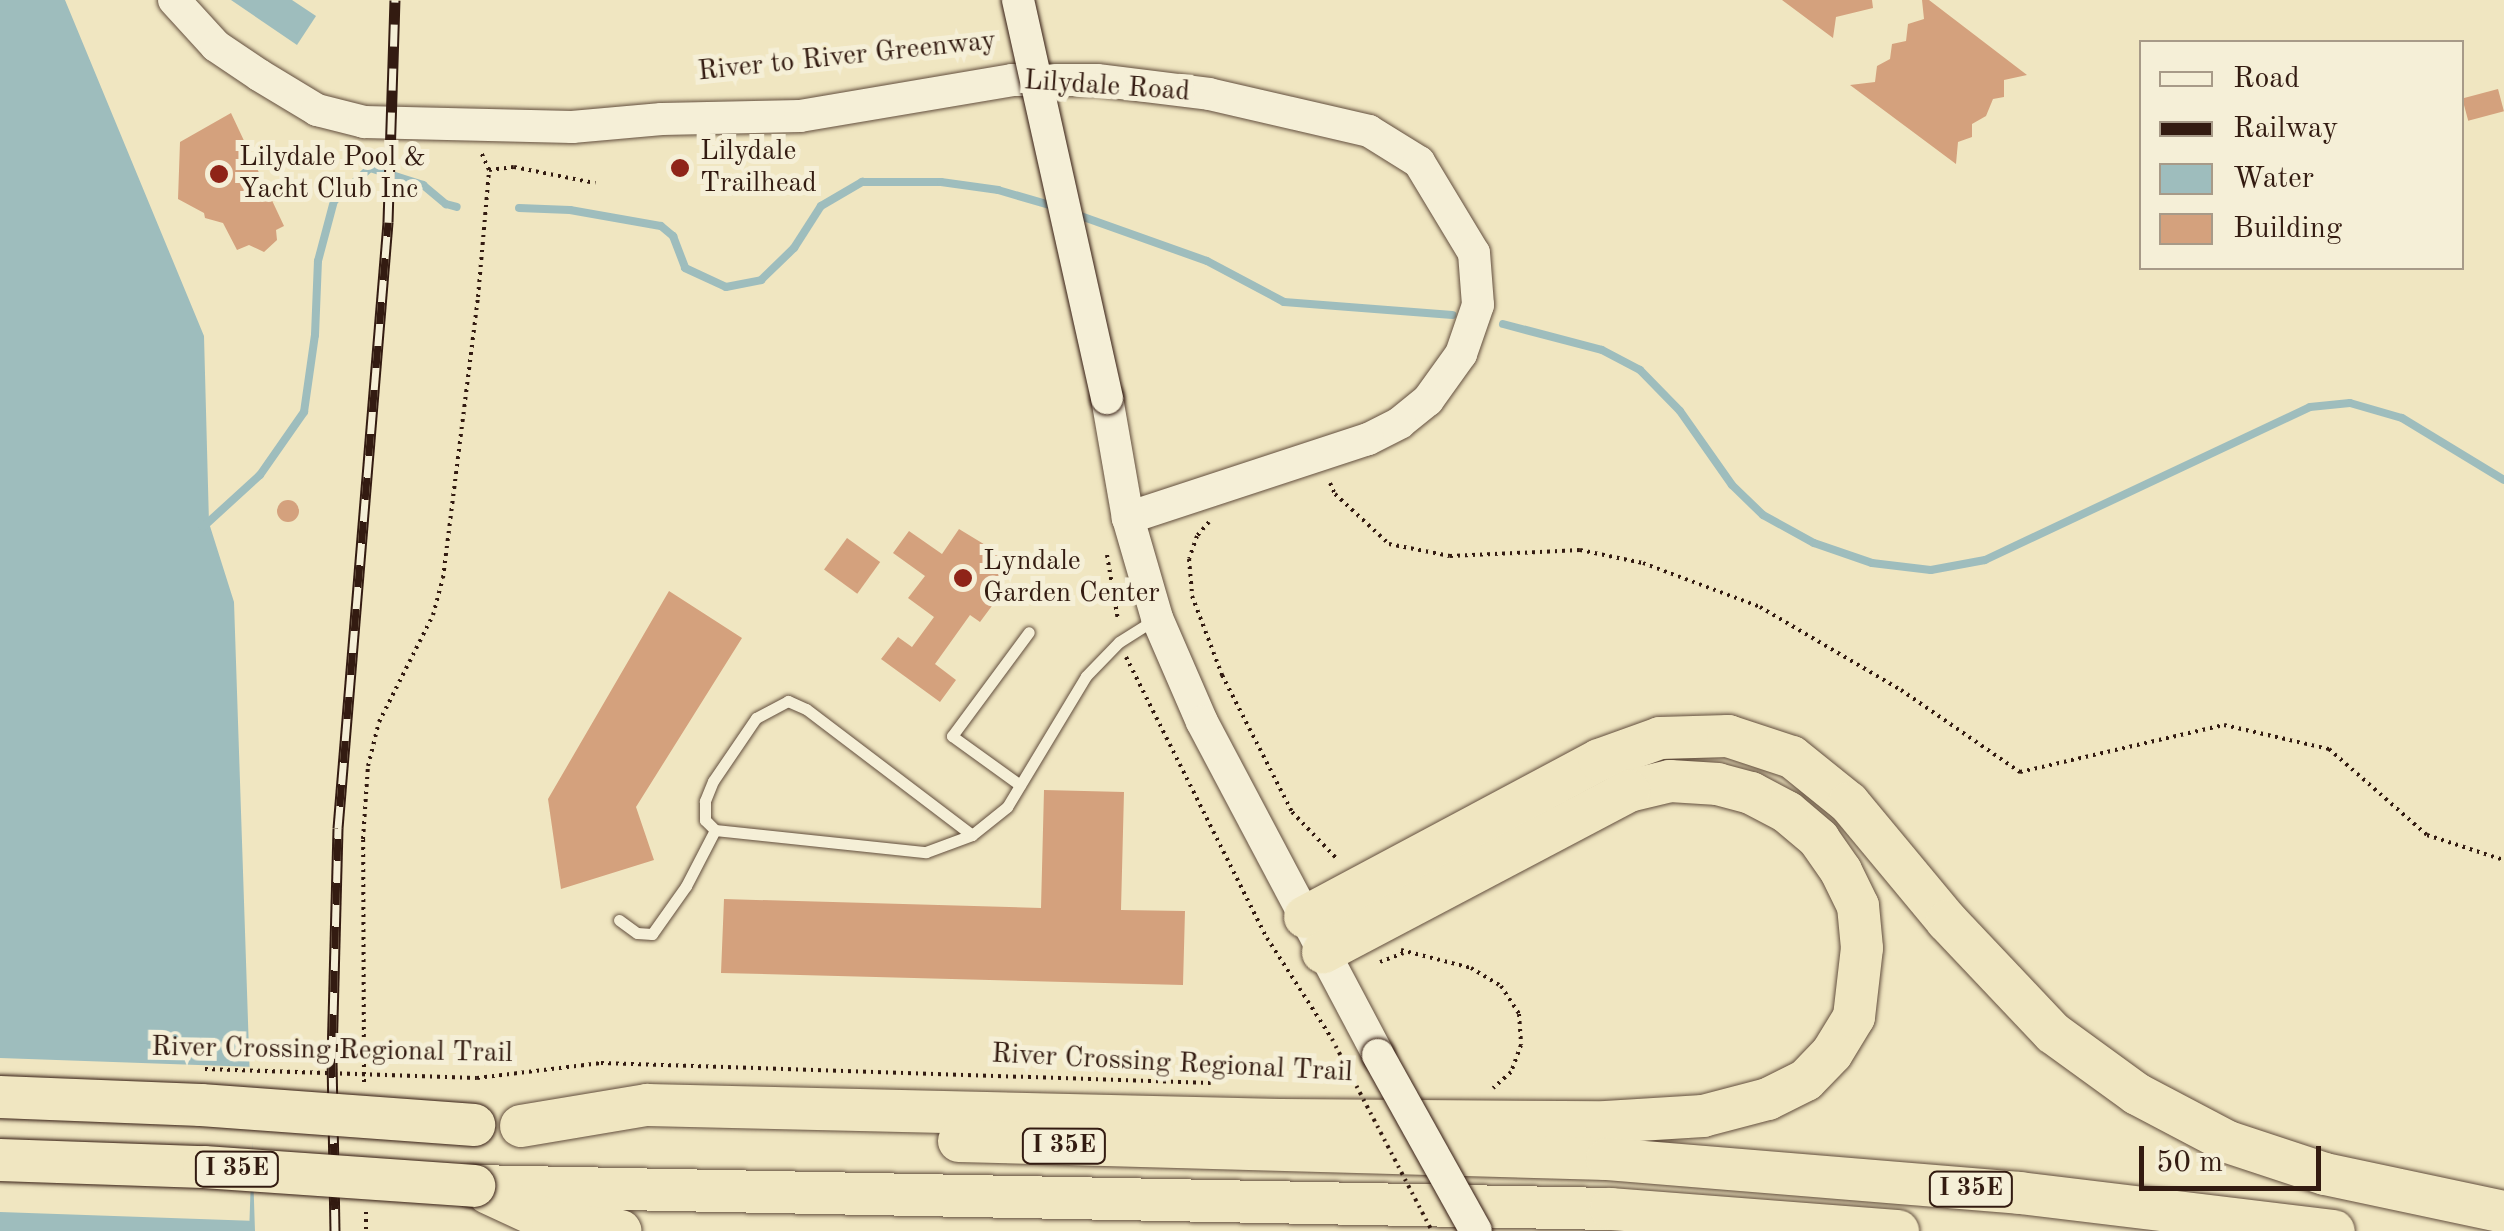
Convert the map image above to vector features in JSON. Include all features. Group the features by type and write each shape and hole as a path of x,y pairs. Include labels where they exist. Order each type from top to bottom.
{"highway":[{"path":"1369,906 1599,760 1660,738 1728,736 1792,758 1848,803 1947,921 2054,1032 2137,1094 2228,1142 2325,1174 2504,1212"},
{"path":"521,1126 647,1105 1280,1120 1606,1122 1703,1116 1768,1099 1806,1080 1832,1053 1854,1017 1860,982 1858,906 1819,839 1787,812 1750,793 1718,784 1670,781 1630,792 1314,934"},
{"name":"I 35E","path":"0,1098 201,1105 474,1125 1142,1149 1607,1158 2020,1193 2334,1231"},
{"name":"I 35E","path":"0,1160 204,1167 474,1186 1140,1203 1611,1208 1898,1231"},
{"path":"474,1186 553,1222 621,1231"}],"street":[{"name":"Lilydale Road","path":"174,0 216,46 258,75 318,110 364,122 572,128 662,118 800,116 1012,80 1097,80 1209,94 1368,131 1419,162 1474,254 1478,305 1461,354 1428,400 1400,423 1368,439 1128,518"},
{"path":"1018,0 1107,398 1128,518 1158,618 1202,722 1476,1231"}],"lane":[{"path":"972,835 806,709 788,701 756,718 713,781 705,801 705,820 715,830 926,852 972,835 1007,807 1086,676 1118,642 1158,618"},
{"path":"1020,785 952,736 1029,632"},
{"path":"618,920 636,933 652,934 677,901 715,830"}],"path":[{"path":"364,1092 363,858 368,766 379,722 433,615 443,578 466,410 489,170 514,167 595,183"},
{"path":"1342,474 1328,479 1334,494 1390,544 1450,556 1580,550 1644,564 1760,607 1901,690 2020,772 2224,725 2329,749 2427,835 2504,860"},
{"path":"1213,518 1197,536 1189,559 1192,596 1222,675 1292,812 1403,953 1471,968 1501,986 1519,1014 1520,1045 1511,1072 1493,1089 1481,1092"},
{"path":"1301,991 1332,1039 1432,1231"},
{"name":"River Crossing Regional Trail","path":"199,1069 477,1078 601,1063 1210,1082"},
{"name":"River Crossing Regional Trail","path":"1348,1092 1368,1094"},
{"path":"366,1211 366,1231"}],"water":[{"path":"0,0 65,0 204,336 209,523 234,602 255,1231 0,1231"},
{"path":"231,0 292,0 316,16 297,45"}],"pier":[{"path":"0,1058 255,1067 249,1221 0,1212"}],"building":[{"path":"1782,0 1872,0 1873,8 1836,17 1833,38"},
{"path":"1922,0 1929,0 2027,75 2004,80 2004,97 1993,99 1986,116 1972,124 1972,137 1958,142 1956,164 1850,85 1875,82 1877,66 1890,59 1892,44 1906,41 1908,24 1924,19"},
{"path":"2498,89 2504,111 2468,121 2464,98"},
{"name":"Lilydale Pool & Yacht Club Inc","path":"231,113 284,226 276,230 277,240 264,252 249,245 237,250 223,223 205,218 204,213 178,199 180,142"},
{"path":"284,500 292,500 299,511 292,522 284,522 277,515 277,507"},
{"path":"959,529 1010,560 993,584 1003,591 980,622 970,615 935,664 956,680 940,702 881,659 898,637 912,647 934,617 908,598 925,576 893,553 909,531 942,554"},
{"path":"847,538 880,562 857,594 824,570"},
{"path":"669,591 742,638 636,807 654,860 561,889 548,799"},
{"path":"1044,790 1124,792 1121,910 1185,911 1183,985 721,973 724,899 1041,908"}],"waterway":[{"path":"203,527 260,475 304,412 315,335 318,261 334,201 370,168 423,185 446,204 457,207"},
{"path":"519,208 570,210 661,226 673,236 685,268 726,287 761,280 794,248 821,206 862,182 941,182 998,190 1053,206"},
{"path":"1075,214 1207,261 1284,302 1452,315"},
{"path":"1503,324 1602,350 1640,370 1680,411 1732,485 1763,515 1814,543 1872,563 1931,570 1985,560 2310,407 2350,403 2402,418 2504,480"}],"railway":[{"path":"335,1231 332,1058 338,828 388,222 395,0"}],"place":[{"name":"Lilydale Trailhead","path":"680,168"},
{"name":"Lilydale Pool & Yacht Club Inc","path":"219,174"},
{"name":"Lyndale Garden Center","path":"963,578"}]}
